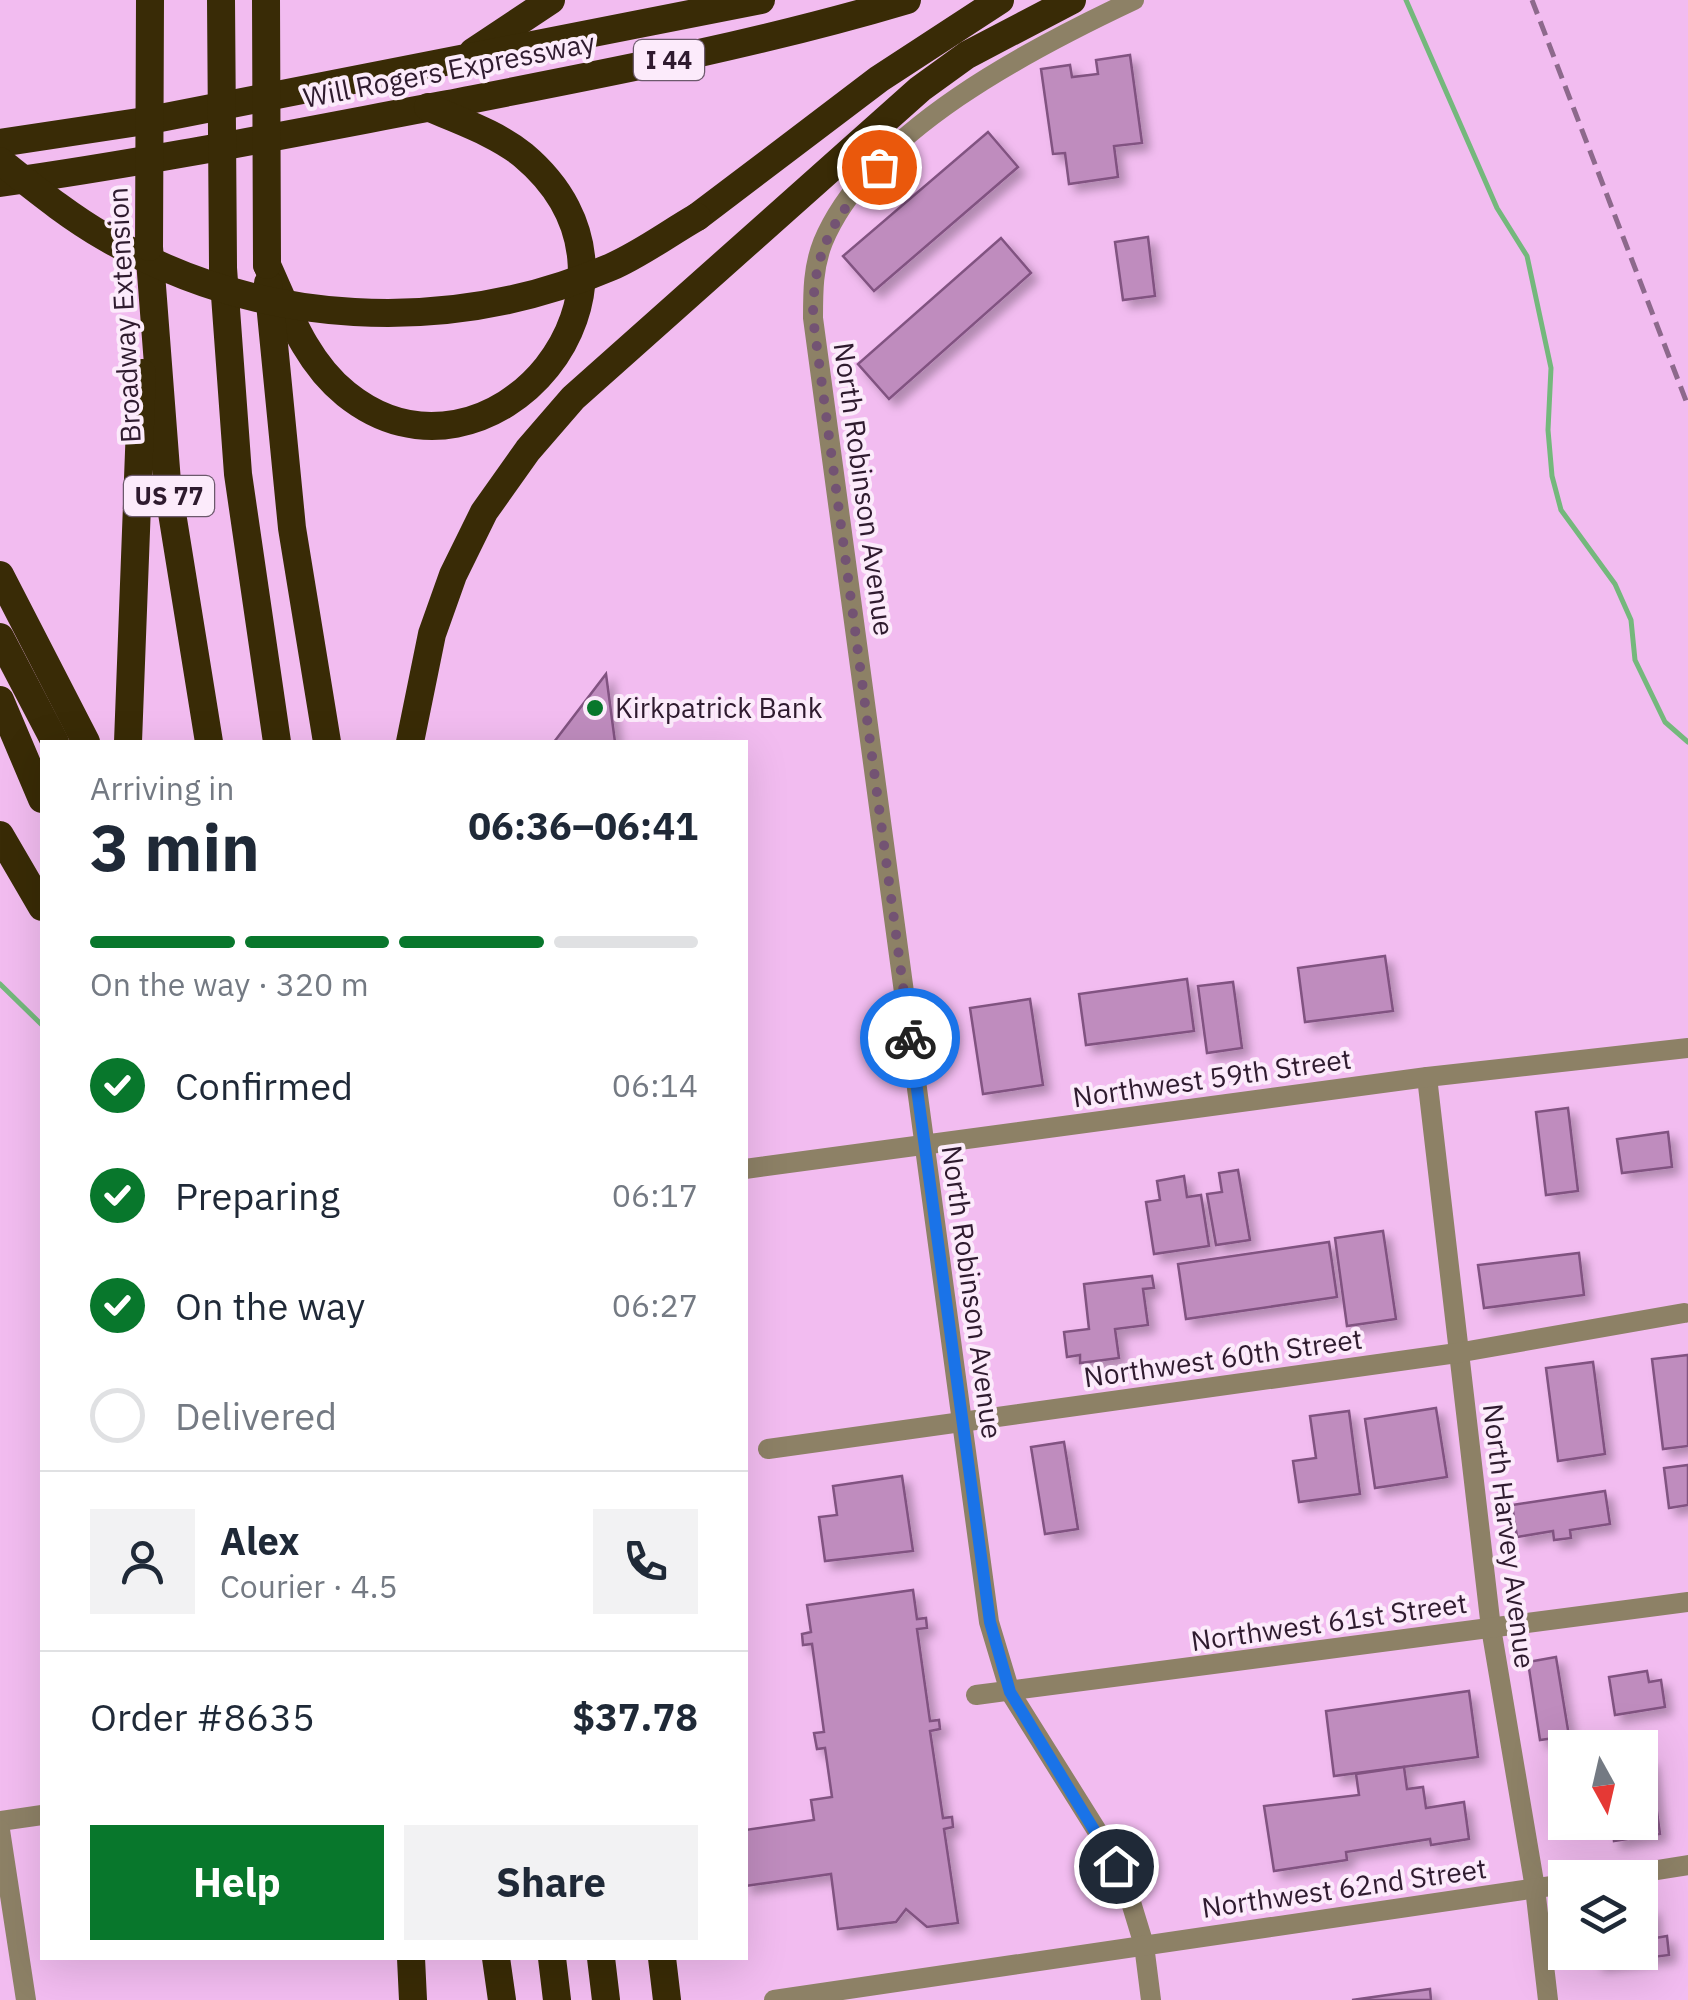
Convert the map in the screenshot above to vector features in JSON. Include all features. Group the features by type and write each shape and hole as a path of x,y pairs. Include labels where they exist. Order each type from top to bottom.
{"highway":[{"name":"Broadway Extension","path":"150,0 149,246 167,482 208,740"},
{"name":"US 77","path":"221,0 222,266 238,474 277,740"},
{"path":"266,0 267,265 292,528 327,740"},
{"path":"458,61 551,0"},
{"name":"Will Rogers Expressway","path":"0,143 145,120 761,0"},
{"name":"Will Rogers Expressway","path":"0,183 428,108 739,46 907,0"},
{"path":"0,161 104,237 193,280 250,297 335,312 408,314 479,307 548,290 614,266 696,217 879,79 1000,0"},
{"path":"410,740 432,634 453,575 484,512 572,398 920,88 967,55 1072,0"},
{"path":"267,265 317,365 348,396 391,417 434,423 477,417 512,401 545,373 562,350 580,296 581,257 572,220 560,196 520,153 428,108"},
{"path":"128,740 129,636 149,246"},
{"path":"0,575 85,740"},
{"path":"0,637 54,740"},
{"path":"0,700 40,794"},
{"path":"0,836 40,903"},
{"path":"411,1960 414,2000"},
{"path":"496,1960 502,2000"},
{"path":"552,1960 558,2000"},
{"path":"600,1960 606,2000"},
{"path":"662,1960 668,2000"}],"street":[{"name":"North Robinson Avenue","path":"1134,0 1004,65 898,146 852,197 823,242 815,270 813,318 990,1622 1010,1692 1099,1834 1126,1886 1144,1946 1151,2000"},
{"name":"Northwest 59th Street","path":"748,1168 1428,1076 1688,1048"},
{"name":"North Harvey Avenue","path":"1428,1076 1491,1628 1535,1888 1548,2000"},
{"name":"Northwest 60th Street","path":"768,1449 1458,1353 1684,1312"},
{"name":"Northwest 61st Street","path":"976,1695 1688,1602"},
{"path":"0,1820 40,1815"},
{"path":"0,1830 26,2000"},
{"path":"1658,1870 1688,1865"},
{"name":"Northwest 62nd Street","path":"774,2000 1548,1886"}],"building":[{"path":"1130,55 1142,143 1114,146 1118,177 1069,184 1065,153 1053,154 1041,69 1070,65 1072,77 1098,74 1096,60"},
{"path":"988,132 1018,167 874,291 843,256"},
{"path":"1148,237 1155,296 1123,300 1115,242"},
{"path":"1001,238 1031,273 889,399 858,364"},
{"name":"Kirkpatrick Bank","path":"606,674 615,740 556,740"},
{"path":"1385,956 1393,1011 1305,1022 1298,968"},
{"path":"1187,979 1194,1031 1086,1045 1079,994"},
{"path":"1233,982 1242,1048 1207,1053 1198,986"},
{"path":"1030,999 1043,1085 983,1094 970,1008"},
{"path":"1568,1108 1578,1191 1546,1195 1536,1112"},
{"path":"1668,1132 1672,1167 1622,1173 1617,1139"},
{"path":"1238,1170 1250,1240 1216,1245 1207,1194 1222,1192 1219,1173"},
{"path":"1184,1176 1187,1197 1201,1195 1209,1246 1154,1254 1146,1202 1160,1200 1157,1181"},
{"path":"1383,1231 1396,1319 1347,1326 1335,1238"},
{"path":"1329,1242 1337,1297 1186,1319 1178,1264"},
{"path":"1579,1253 1584,1295 1484,1308 1478,1265"},
{"path":"1152,1276 1154,1288 1143,1289 1148,1325 1115,1329 1119,1358 1080,1363 1080,1355 1067,1357 1064,1332 1089,1329 1084,1284"},
{"path":"1688,1355 1688,1446 1663,1449 1652,1359"},
{"path":"1593,1362 1605,1454 1558,1461 1546,1368"},
{"path":"1436,1408 1447,1477 1375,1488 1365,1419"},
{"path":"1349,1411 1360,1494 1299,1502 1293,1461 1316,1458 1310,1416"},
{"path":"1064,1442 1078,1529 1045,1534 1031,1447"},
{"path":"1688,1465 1688,1505 1669,1508 1664,1468"},
{"path":"902,1476 913,1551 825,1561 819,1517 837,1515 833,1486"},
{"path":"1605,1491 1610,1524 1570,1530 1571,1538 1554,1540 1553,1531 1517,1537 1512,1505"},
{"path":"913,1590 917,1619 926,1618 927,1628 917,1629 930,1721 939,1720 940,1729 930,1731 943,1818 952,1817 953,1827 944,1829 958,1923 927,1927 906,1909 896,1922 838,1929 831,1874 748,1886 748,1830 814,1820 811,1800 832,1797 825,1748 817,1749 814,1733 824,1732 812,1644 803,1645 802,1634 811,1632 807,1605"},
{"path":"1556,1657 1568,1730 1548,1730 1548,1739 1540,1740 1528,1662"},
{"path":"1647,1671 1649,1682 1661,1680 1665,1707 1615,1715 1609,1677"},
{"path":"1469,1691 1478,1757 1334,1776 1326,1711"},
{"path":"1404,1767 1407,1789 1423,1787 1426,1808 1464,1802 1469,1839 1431,1845 1430,1839 1346,1852 1347,1860 1274,1871 1264,1806 1359,1795 1356,1774"},
{"path":"1667,1936 1669,1955 1658,1956 1658,1938"},
{"path":"1430,1989 1431,2000 1352,2000"}],"waterway":[{"path":"1406,0 1497,208 1527,256 1551,368 1548,430 1552,476 1561,510 1615,584 1631,620 1635,660 1665,722 1688,742"},
{"path":"0,984 40,1023"}],"railway":[{"path":"1532,0 1688,406"}],"way so far":[{"path":"879,167 852,197 823,242 815,270 813,318 910,1038"}],"place":[{"name":"Kirkpatrick Bank","path":"595,708"}],"route":[{"path":"910,1038 961,1422 998,1656 1010,1692 1116,1866"}]}
